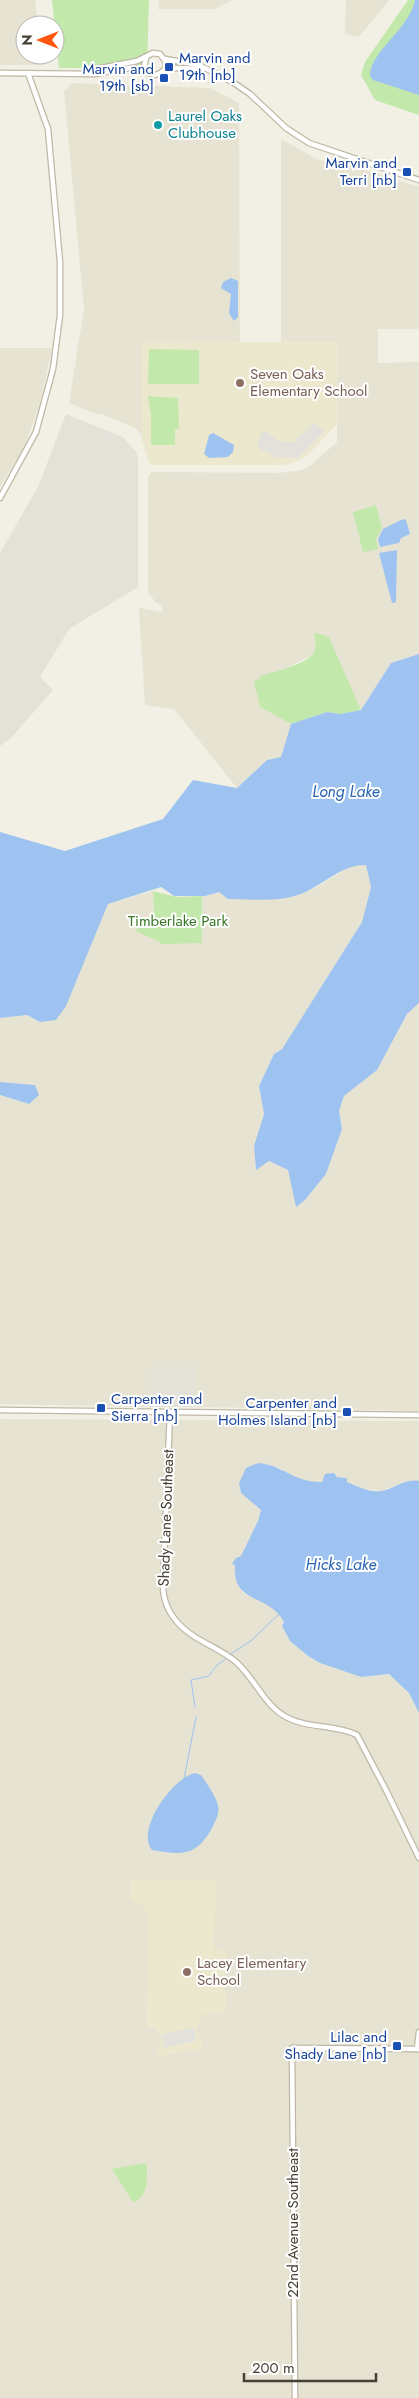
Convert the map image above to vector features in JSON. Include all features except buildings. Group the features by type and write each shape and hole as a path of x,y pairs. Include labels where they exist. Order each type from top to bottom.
{"street":[{"path":"89,73 91,70 146,58 155,53 165,59 199,65 203,69"},
{"path":"145,69 146,58"},
{"path":"162,72 166,68 165,59"},
{"path":"0,73 99,74 130,68 145,69 155,74 180,68 203,69 218,74 242,88 286,128 309,143 419,180"},
{"path":"0,498 26,452 38,425 53,369 60,315 60,262 48,129 28,73"},
{"path":"0,1410 419,1415"},
{"name":"Shady Lane Southeast","path":"170,1412 163,1585 164,1598 170,1612 184,1629 237,1663 269,1703 282,1715 297,1722 356,1735 388,1792 419,1858"},
{"path":"418,2049 419,2032"},
{"name":"22nd Avenue Southeast","path":"295,2398 292,2048 418,2049"}],"shaded area":[{"path":"0,0 35,0 37,15 15,15 15,65 0,65"},
{"path":"159,0 232,0 215,9 158,9"},
{"path":"346,0 389,0 359,37 345,34"},
{"path":"72,83 210,88 239,103 240,343 142,343 142,435 135,428 69,403 84,309 64,91"},
{"path":"281,139 317,159 328,162 328,158 419,187 419,329 378,329 378,363 419,362 419,654 391,663 361,710 329,637 312,655 283,670 261,676 260,707 291,724 281,757 267,760 237,788 174,709 145,705 139,608 163,612 162,605 156,603 148,592 148,477 152,472 279,473 302,470 311,465 337,442 337,342 281,342"},
{"name":"Seven Oaks Elementary School","path":"337,342 337,424 309,454 300,460 286,465 152,465 149,463 142,441 142,343"},
{"path":"0,348 52,348 39,407 23,450 0,487"},
{"path":"66,414 123,437 136,452 138,458 138,587 69,629 40,677 53,690 11,738 0,746 0,553 38,487"},
{"path":"314,423 325,431 298,458 275,457 257,447 263,430 281,441 293,443"},
{"path":"353,865 366,865 371,887 362,922 282,1049 274,1054 259,1086 264,1114 254,1146 256,1169 269,1161 288,1170 296,1206 305,1200 326,1174 342,1129 339,1111 344,1096 377,1070 407,1014 419,1003 419,1411 195,1407 195,1367 152,1367 151,1407 0,1404 0,1095 29,1104 35,1085 0,1082 0,1018 27,1015 40,1022 95,933 108,904 153,891 153,940 202,943 202,896 219,892 228,899 294,897 315,888"},
{"path":"152,1367 195,1367 195,1407 151,1407"},
{"path":"0,1419 419,1421 419,1481 399,1484 381,1491 364,1489 347,1482 347,1478 337,1477 322,1482 308,1482 298,1479 278,1467 239,1488 241,1493 261,1510 258,1521 241,1556 239,1556 235,1576 244,1594 264,1602 279,1612 284,1622 282,1626 290,1641 308,1656 320,1663 361,1677 389,1674 409,1693 419,1713 419,2398 0,2398"},
{"name":"Lacey Elementary School","path":"130,1880 216,1880 214,1949 227,1950 225,2013 207,2013 201,2017 196,2030 204,2048 157,2057 156,2054 162,2042 161,2035 154,2028 147,2026 148,1914 141,1903 130,1900"},
{"path":"194,2028 196,2041 162,2048 164,2042 162,2034"}],"green space":[{"path":"52,0 149,0 147,68 59,68 59,65 65,65 65,15 54,15"},
{"path":"408,0 419,0 419,115 375,100 361,75 365,62"},
{"path":"149,349 199,350 199,384 148,384"},
{"path":"148,396 178,398 179,429 175,429 175,445 151,445 151,416"},
{"path":"376,505 382,528 376,539 378,549 363,552 353,512"},
{"path":"314,632 329,637 361,710 340,714 327,712 291,724 260,707 254,681 261,678 260,676 290,667 311,656 316,642"},
{"name":"Timberlake Park","path":"153,891 177,897 202,896 202,943 163,944 136,931 139,923 154,920"},
{"path":"147,2163 146,2186 142,2196 133,2202 112,2169"}],"water":[{"path":"415,0 419,0 419,95 373,80 370,76 376,58 405,21"},
{"path":"231,278 238,281 238,317 234,321 229,313 231,294 221,288 223,282"},
{"path":"213,433 234,445 233,452 228,457 209,458 204,454 209,435"},
{"path":"403,519 406,520 410,534 401,538 399,543 380,547 378,539 383,529"},
{"path":"397,550 396,602 392,603 379,553"},
{"name":"Long Lake","path":"419,654 419,1003 407,1014 377,1070 344,1096 339,1111 342,1129 326,1174 305,1200 296,1207 288,1170 269,1161 256,1170 254,1146 264,1114 259,1086 274,1054 282,1049 362,922 371,887 366,865 347,868 304,893 287,898 271,900 228,899 219,892 205,896 174,896 161,887 108,904 66,1006 56,1020 40,1022 27,1015 0,1018 0,832 65,851 163,819 193,780 237,788 267,760 281,757 291,724 327,712 340,714 361,710 391,663"},
{"path":"0,1082 35,1085 39,1095 29,1104 0,1095"},
{"name":"Hicks Lake","path":"258,1463 267,1464 312,1482 322,1482 325,1474 334,1473 337,1477 347,1478 347,1482 372,1491 386,1490 404,1482 419,1481 419,1713 409,1693 389,1674 361,1677 320,1663 308,1656 290,1641 282,1626 284,1622 270,1606 253,1598 239,1587 235,1565 232,1564 236,1558 241,1556 258,1521 261,1510 241,1493 239,1483 246,1468"},
{"path":"195,1773 201,1775 217,1802 218,1812 212,1828 200,1844 187,1852 172,1853 152,1850 148,1841 149,1830 159,1805 177,1784"}],"waterway":[{"path":"231,1654 252,1640 281,1612"},
{"path":"195,1707 191,1680 209,1676 217,1665 226,1659"},
{"path":"184,1779 196,1717"}],"place":[{"name":"Marvin and 19th [nb]","path":"169,67"},
{"name":"Marvin and 19th [sb]","path":"164,78"},
{"name":"Laurel Oaks Clubhouse","path":"158,125"},
{"name":"Marvin and Terri [nb]","path":"407,172"},
{"name":"Seven Oaks Elementary School","path":"240,383"},
{"name":"Carpenter and Sierra [nb]","path":"101,1408"},
{"name":"Carpenter and Holmes Island [nb]","path":"347,1412"},
{"name":"Lacey Elementary School","path":"187,1972"},
{"name":"Lilac and Shady Lane [nb]","path":"397,2046"}]}
